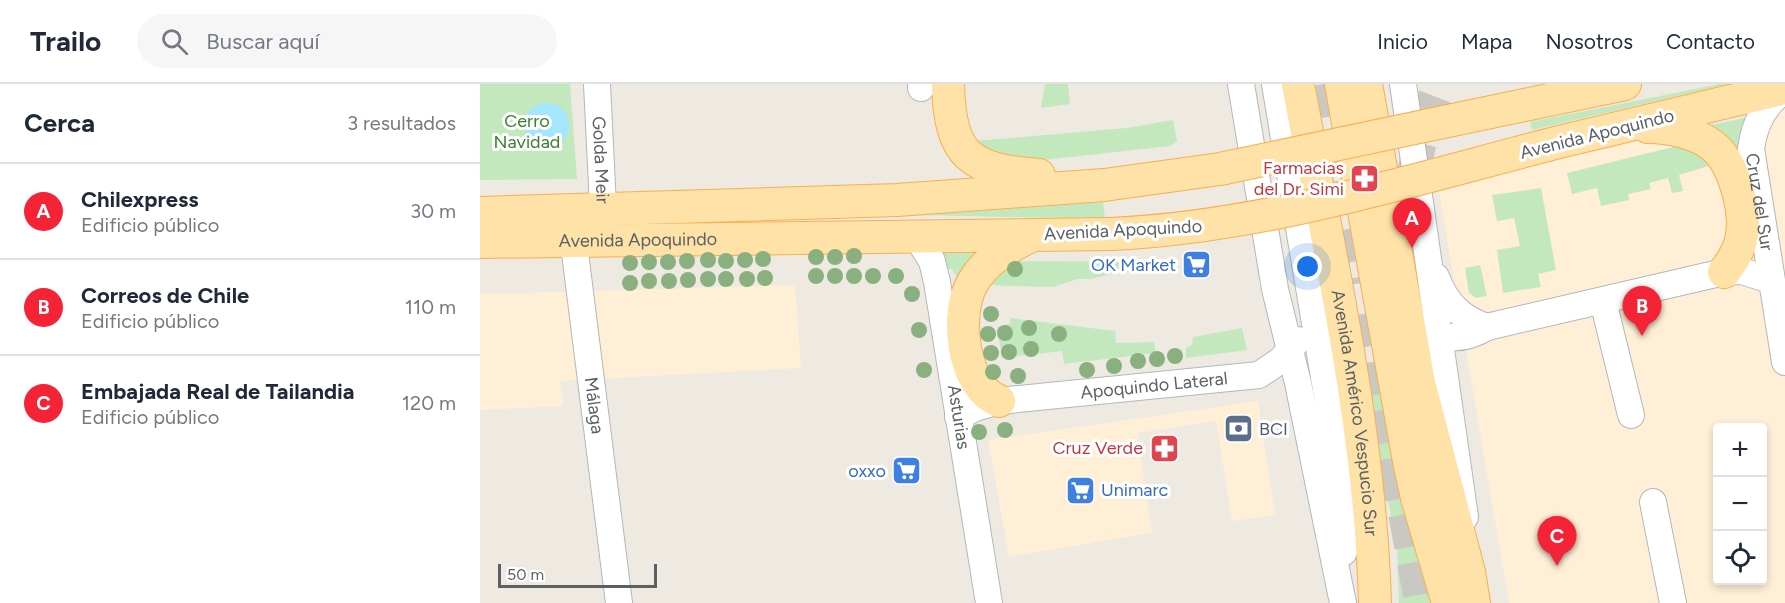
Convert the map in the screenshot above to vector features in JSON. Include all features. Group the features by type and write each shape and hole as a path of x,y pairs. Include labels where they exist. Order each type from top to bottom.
{"main road":[{"name":"Avenida Américo Vespucio Sur","path":"1298,84 1361,425 1370,497 1375,603"},
{"path":"1341,84 1428,424 1469,572 1474,603"},
{"path":"1366,84 1417,498 1448,603"},
{"name":"Avenida Apoquindo","path":"480,213 572,224 604,223 1096,186 1220,169 1625,84"},
{"path":"930,86 949,112 955,134 965,151 985,167 1000,172 1067,176 1096,186"},
{"name":"Avenida Apoquindo","path":"604,223 916,236 1112,234 1190,229 1262,218 1559,142 1785,89"},
{"path":"1629,126 1652,127 1698,137 1713,146 1726,160 1733,175 1743,224 1736,254 1724,272"},
{"name":"Avenida Apoquindo","path":"480,242 572,224"},
{"path":"999,402 984,393 973,377 964,332 964,307 970,287 982,269 1004,250 1034,235"}],"street":[{"name":"Golda Meir","path":"597,84 604,223"},
{"name":"Avenida Américo Vespucio Sur","path":"1241,84 1275,289 1290,349 1343,603"},
{"name":"Avenida Américo Vespucio Sur","path":"1275,84 1311,292 1342,497 1343,603"},
{"path":"1403,84 1431,261 1437,334 1463,490 1469,572"},
{"name":"Cruz del Sur","path":"1785,89 1768,104 1760,116 1751,149 1770,280 1782,328 1785,362"},
{"name":"Málaga","path":"572,224 619,603"},
{"name":"Asturias","path":"916,236 932,261 937,282 989,603"},
{"path":"1431,261 1447,300 1465,317 1487,327"},
{"path":"1391,277 1422,324 1437,334 1447,337 1467,336 1487,327 1724,272 1742,271 1770,280"},
{"name":"Apoquindo Lateral","path":"958,417 975,408 999,402 1259,375 1281,360 1308,322 1311,292"},
{"path":"1603,301 1631,416"},
{"path":"1653,502 1673,603"}],"shaded area":[{"path":"1785,109 1785,603 1509,603 1438,185"},
{"path":"795,285 801,368 560,381 563,406 480,410 480,294"},
{"path":"1258,401 1275,515 1232,521 1216,421 1137,433 1152,533 1009,557 988,440"}],"green space":[{"name":"Cerro Navidad","path":"480,84 570,84 577,179 480,180"},
{"path":"1045,84 1068,84 1070,104 1041,108"},
{"path":"1729,84 1532,130 1530,122"},
{"path":"1749,117 1741,154 1735,155 1706,126"},
{"path":"1173,120 1177,141 1170,146 1017,163 1003,160 974,141 1126,128"},
{"path":"1673,147 1687,148 1715,164 1679,175 1683,191 1672,193 1668,178 1649,183 1651,189 1628,194 1629,200 1601,206 1597,188 1572,194 1567,173"},
{"path":"1541,188 1556,270 1538,274 1541,287 1503,293 1497,250 1520,246 1514,218 1497,221 1492,195"},
{"path":"1103,202 1105,219 917,215"},
{"path":"939,252 983,252 959,281 952,269 943,269"},
{"path":"1015,261 1160,262 1091,279 1078,279 1053,287 983,285"},
{"path":"1480,265 1487,296 1476,298 1469,293 1465,268"},
{"path":"1011,318 1115,331 1116,343 1154,342 1156,353 1064,364 1062,351 1002,358 997,327 1010,324"},
{"path":"1242,328 1247,350 1186,358 1186,348 1192,345 1193,337"},
{"path":"1387,373 1450,603 1399,603 1397,544 1362,377"}],"water":[{"path":"547,103 563,109 569,125 563,141 547,147 531,141 525,125 531,109"}],"tunnel":[{"path":"1324,84 1361,283"},
{"path":"1408,273 1408,224 1413,177 1424,130 1440,84"},
{"path":"1357,315 1389,492"},
{"path":"1396,466 1421,603"}],"place":[{"name":"Farmacias del Dr. Simi","path":"1365,178"},
{"name":"Chilexpress","path":"1412,248"},
{"name":"OK Market","path":"1197,265"},
{"name":"Correos de Chile","path":"1642,336"},
{"name":"BCI","path":"1238,429"},
{"name":"Cruz Verde","path":"1164,448"},
{"name":"oxxo","path":"907,471"},
{"name":"Unimarc","path":"1080,490"},
{"name":"Embajada Real de Tailandia","path":"1557,566"}]}
